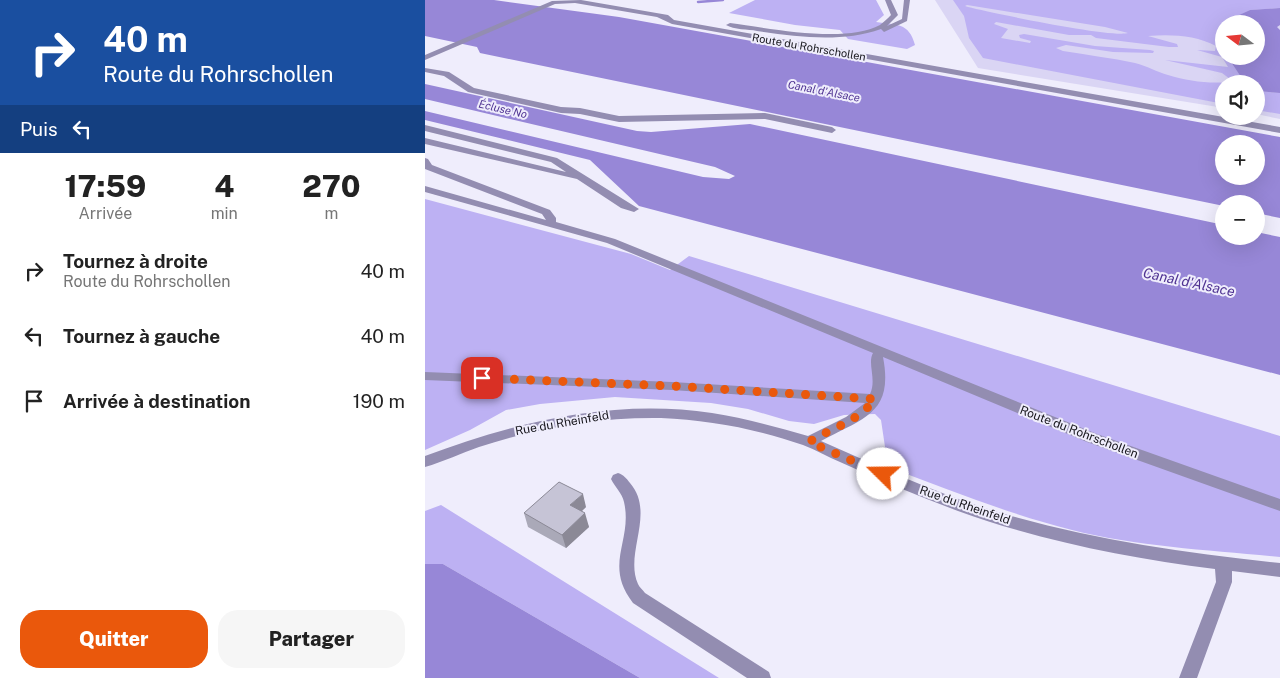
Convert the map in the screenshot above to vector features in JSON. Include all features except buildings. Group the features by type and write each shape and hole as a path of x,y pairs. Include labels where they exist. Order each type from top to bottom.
{"street":[{"path":"888,0 895,15"},
{"path":"660,16 833,36 891,28 905,20 907,16 907,0"},
{"name":"Route du Rohrschollen","path":"425,58 542,6 569,1 660,16 672,22 727,32 1280,130"},
{"path":"895,15 907,16"},
{"path":"864,32 887,24 895,15"},
{"path":"425,70 446,74 471,90 561,110 580,111 619,119 765,116 832,130"},
{"path":"425,128 554,160 625,206 634,209"},
{"path":"425,141 586,181"},
{"path":"425,156 440,145"},
{"path":"425,161 428,167 546,212 551,218 551,225"},
{"name":"Route du Rohrschollen","path":"425,189 611,241 1092,438 1280,505"},
{"path":"809,442 855,420 867,410 881,386 882,373 877,357 880,351"},
{"path":"425,376 672,386 875,399"},
{"name":"Rue du Rheinfeld","path":"425,462 483,439 544,423 612,414 668,413 725,418 750,423 809,442 926,492 999,518 1075,539 1223,564 1280,570"},
{"path":"618,479 628,487 633,499 628,574 630,586 639,598 761,678"},
{"path":"1188,678 1224,582 1223,564"}],"shaded area":[{"path":"755,0 876,0 884,15 876,22 905,28 915,45 907,49 848,39 840,30 795,25 729,13"},
{"path":"935,0 1280,0 1280,119 1265,116 1265,75 1215,75 1215,107 978,68"},
{"path":"953,0 1280,0 1280,8 1250,10 1240,15 1215,15 1215,46 1191,37 1174,35 1148,36 1177,44 1178,47 1096,38 1091,35 1069,35 996,22 994,24 1008,29 1001,38 1030,43 1031,41 1020,38 1019,35 1024,34 1095,46 1154,51 1153,53 1113,52 1066,45 1056,48 1063,51 1135,63 1176,77 1215,83 1215,102 983,58 969,38 964,16","holes":["965,6 1105,27 1128,33 1100,32 1051,24"]},
{"path":"1197,50 1215,51 1215,55"},
{"path":"1165,60 1228,67 1227,65 1233,65 1240,75 1225,75"},
{"path":"1265,92 1280,93 1280,114 1265,112"},
{"path":"425,199 631,254 670,270 689,256 1280,436 1280,557 1175,547 1097,536 1025,517 979,501 888,467 881,420 875,414 844,415 814,424 789,421 748,409 711,403 615,397 540,404 506,410 470,430 425,450"},
{"path":"441,505 719,678 640,678 443,564 425,564 425,511"}],"water":[{"name":"Canal d'Alsace","path":"425,0 494,0 619,17 1280,137 1280,218 1265,215 1265,195 1215,195 1215,204 480,53 477,47 425,36"},
{"path":"1280,8 1280,25 1277,27 1280,30 1280,93 1265,92 1265,75 1240,75 1233,65 1265,65 1265,15 1239,15 1250,10"},
{"path":"425,84 637,131 651,132 750,124 1215,223 1215,245 1265,245 1265,234 1280,237 1280,375 639,206 590,160 425,120 425,111 703,177 729,179 735,176 715,167 425,99"},
{"path":"425,564 443,564 640,678 425,678"}],"waterway":[{"path":"698,2 723,0"}],"route":[{"path":"482,378 672,386 875,399 867,410 855,420 809,442 883,474"}],"water label":[{"name":"Écluse No","path":"503,109"}]}
